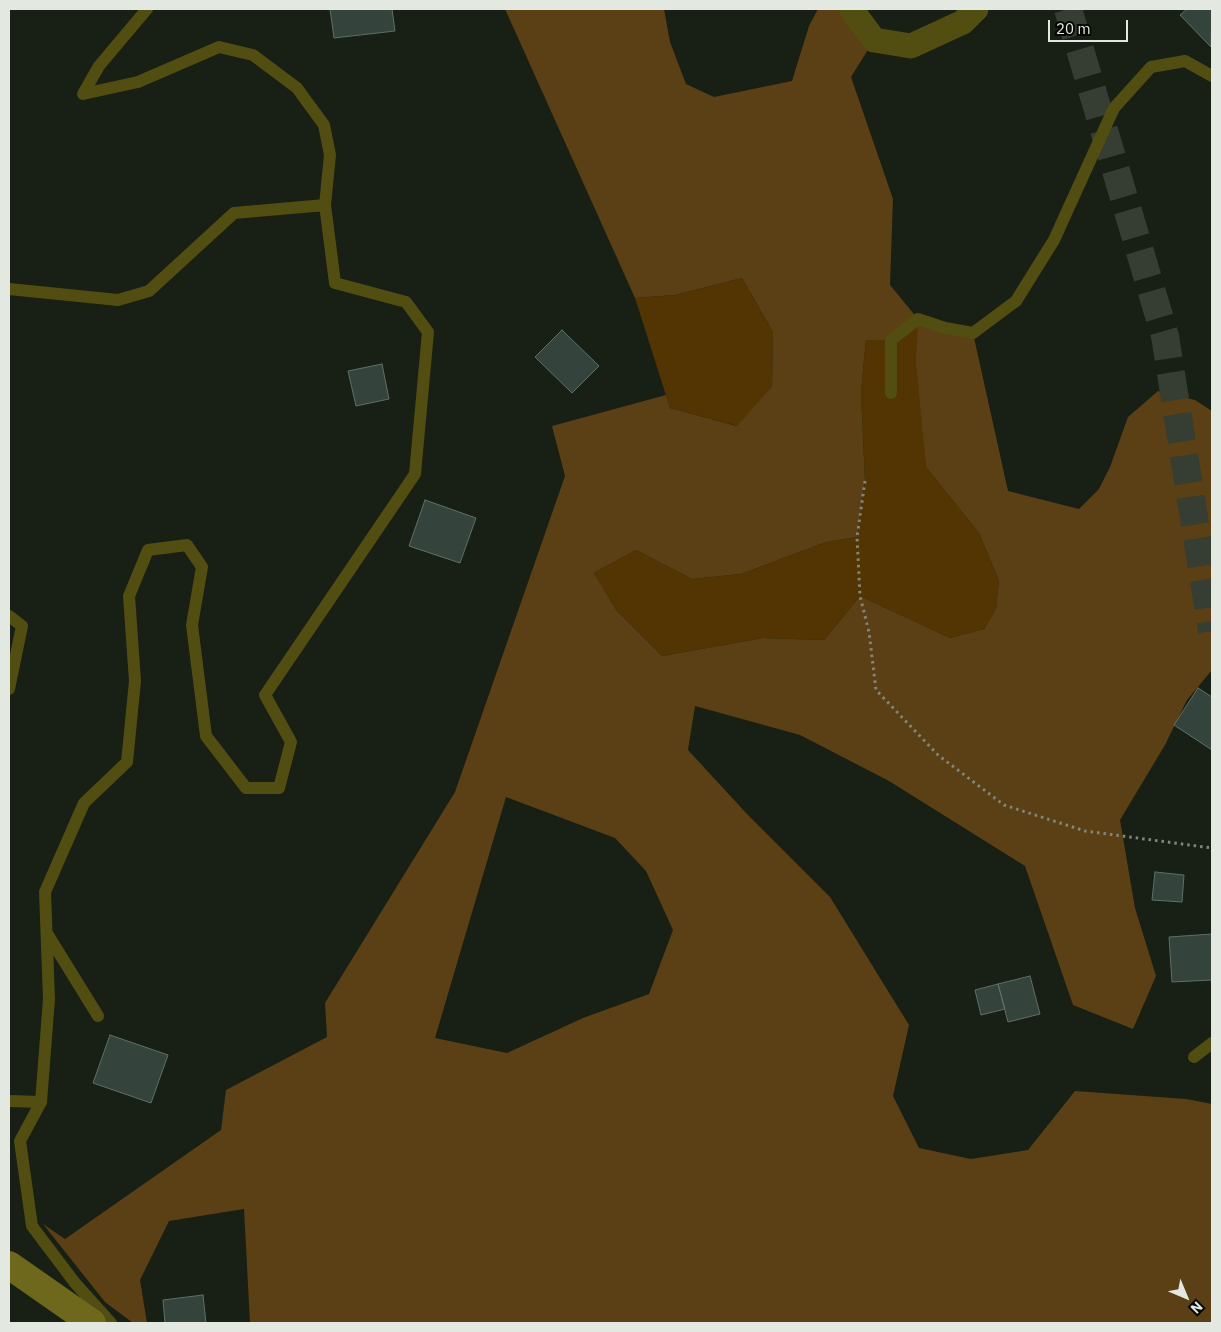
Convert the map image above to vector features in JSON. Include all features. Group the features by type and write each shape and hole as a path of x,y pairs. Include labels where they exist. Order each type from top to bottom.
{"street":[{"path":"851,9 874,40 911,46 963,22 976,9"},
{"path":"9,1265 92,1323"}],"lane":[{"path":"111,1323 75,1283 32,1226 20,1141 41,1102 49,999 45,892 84,804 127,762 134,681 128,596 148,550 187,545 202,566 192,625 206,736 246,788 279,788 291,742 265,695 415,474 428,332 406,302 335,283 325,205 330,155 324,125 297,88 253,55 218,48 138,82 83,94 99,66 147,9"},
{"path":"891,393 891,340 918,319 945,328 973,333 1016,300 1054,240 1114,108 1151,67 1185,61 1212,76"},
{"path":"9,289 118,300 149,291 234,213 325,205"},
{"path":"9,616 22,626 9,689"},
{"path":"47,933 98,1016"},
{"path":"1194,1057 1212,1043"},
{"path":"9,1101 41,1102"}],"path":[{"path":"865,481 857,547 860,596 869,632 876,690 938,755 1004,805 1085,831 1212,848"}],"shaded area":[{"path":"505,9 664,9 670,42 686,84 714,97 792,81 809,26 818,9 851,9 874,40 851,77 893,199 890,285 918,319 973,333 1008,491 1079,509 1099,489 1110,467 1128,417 1158,391 1195,400 1212,411 1212,670 1187,700 1165,745 1120,820 1135,908 1156,976 1133,1029 1073,1005 1025,866 889,781 800,735 695,706 688,750 747,814 830,897 909,1025 893,1096 919,1148 971,1159 1028,1150 1075,1091 1186,1099 1212,1104 1212,1323 250,1323 244,1209 169,1221 140,1280 147,1323 133,1323 105,1302 43,1224 65,1239 221,1130 226,1090 327,1037 325,1003 455,792 565,476 552,426 666,395 670,408 737,426 772,386 773,332 742,278 675,295 635,298","holes":["918,320 916,362 926,467 979,533 999,581 996,609 984,629 950,638 860,596 824,640 763,638 662,656 617,611 594,573 636,550 692,579 741,574 826,542 857,537 865,481 861,392 866,340 891,340","506,797 615,838 646,871 673,930 649,994 583,1018 507,1053 435,1038"]},
{"path":"742,278 773,332 772,386 738,426 670,408 635,298 675,295"},
{"path":"918,319 926,467 979,533 999,581 996,609 984,629 950,638 860,596 824,640 763,638 662,656 617,611 594,573 636,550 692,579 741,574 826,542 857,537 865,481 861,392 866,340 891,340"}],"building":[{"path":"330,9 392,9 395,31 334,38"},
{"path":"1187,9 1212,9 1211,47 1180,15"},
{"path":"562,330 599,366 572,393 535,357"},
{"path":"382,364 389,399 356,406 348,371"},
{"path":"425,500 476,518 460,563 409,546"},
{"path":"1198,688 1212,697 1212,750 1174,725"},
{"path":"1155,872 1184,875 1182,902 1152,900"},
{"path":"1212,934 1212,980 1172,982 1169,937"},
{"path":"1030,976 1040,1014 1008,1022 998,984"},
{"path":"998,984 1005,1009 981,1015 975,990"},
{"path":"110,1035 168,1055 151,1103 93,1083"},
{"path":"203,1295 206,1323 165,1323 163,1300"}],"tunnel":[{"path":"1068,9 1165,336 1212,631"}]}
